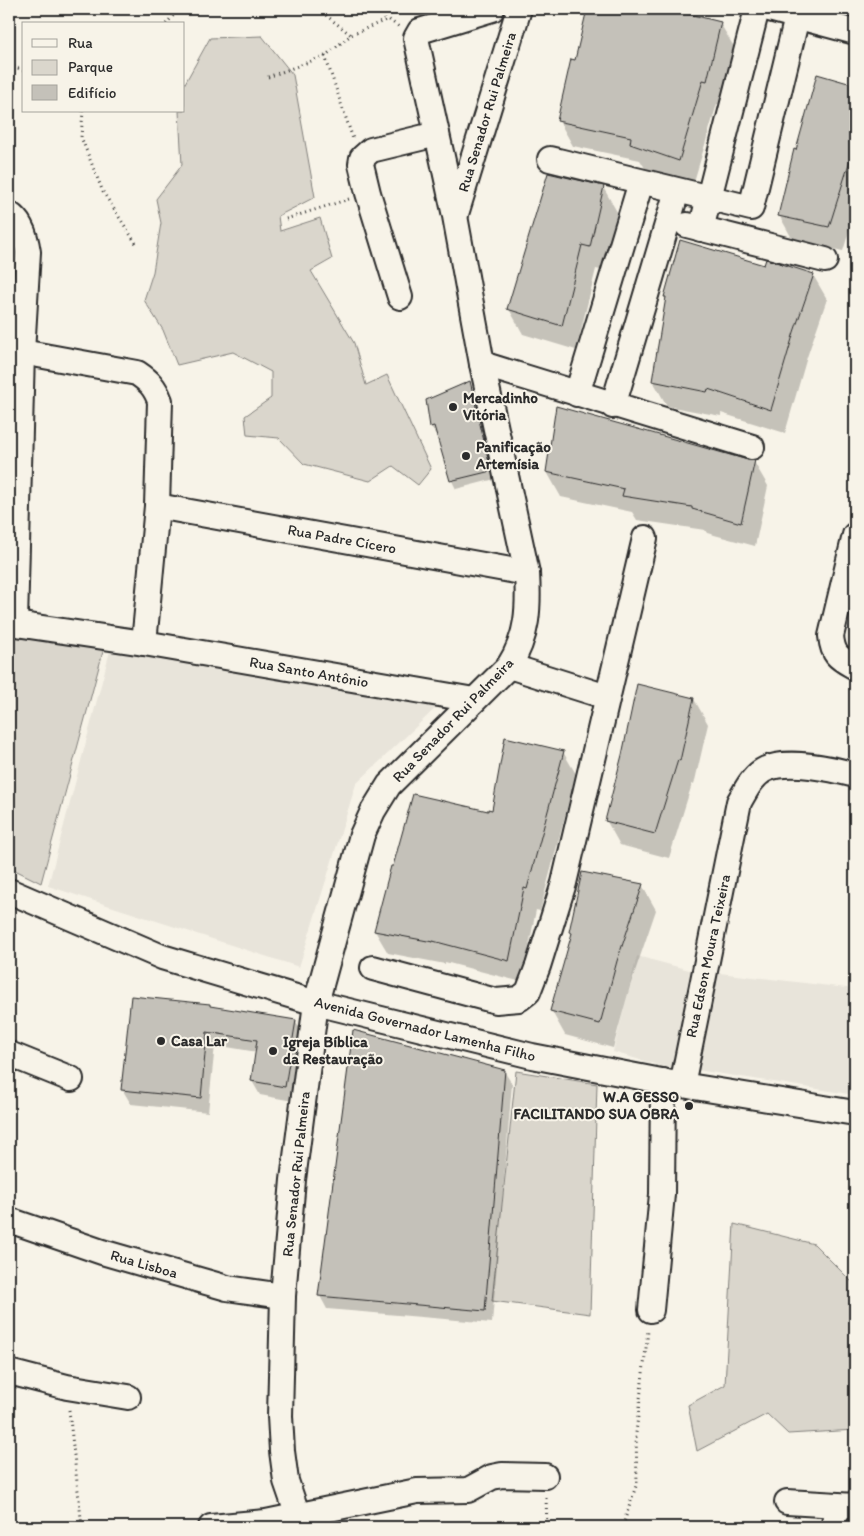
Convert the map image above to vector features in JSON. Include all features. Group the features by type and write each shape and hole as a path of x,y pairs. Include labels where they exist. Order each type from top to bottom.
{"street":[{"name":"Rua Senador Rui Palmeira","path":"298,1516 286,1481 280,1416 283,1296 293,1180 316,1003 362,835 373,810 389,785 474,700 518,669 516,654 524,636 528,602 527,573 482,364 438,134 416,38 420,31 492,9"},
{"name":"Rua Senador Rui Palmeira","path":"455,216 519,9"},
{"path":"701,228 757,9"},
{"path":"769,9 855,32"},
{"path":"744,239 797,17"},
{"path":"400,297 361,164 365,153 371,150 438,134"},
{"path":"550,159 751,208"},
{"path":"577,394 641,182"},
{"path":"613,406 677,191"},
{"path":"9,214 15,218 26,239 27,270 22,352 12,623"},
{"path":"668,220 825,260"},
{"path":"22,352 137,373 150,382 156,390 160,401 157,506 144,643"},
{"path":"482,364 613,406 752,447"},
{"name":"Rua Padre Cícero","path":"157,506 527,573"},
{"path":"855,535 831,636 832,648 838,658 855,667"},
{"path":"373,968 496,1001 519,999 528,992 564,883 645,538"},
{"name":"Rua Santo Antônio","path":"12,623 144,643 474,700"},
{"path":"518,669 607,697"},
{"name":"Rua Edson Moura Teixeira","path":"651,1310 672,1083 735,827 739,802 749,784 766,769 786,764 855,775"},
{"name":"Avenida Governador Lamenha Filho","path":"9,891 162,957 316,1003 532,1056 672,1083 855,1113"},
{"path":"9,1054 71,1079"},
{"name":"Rua Lisboa","path":"9,1220 102,1252 227,1288 283,1296"},
{"path":"9,1372 67,1387 128,1397"},
{"path":"211,1527 266,1522 417,1491 468,1490 492,1477 502,1475 545,1476"},
{"path":"787,1502 842,1513"}],"path":[{"path":"168,22 179,9"},
{"path":"318,9 351,35"},
{"path":"268,77 325,56 351,35 388,19"},
{"path":"325,56 361,164"},
{"path":"9,64 22,70"},
{"path":"83,112 81,137 103,192 138,245"},
{"path":"286,219 368,193"},
{"path":"632,1527 624,1522 638,1483 636,1433 651,1310"},
{"path":"67,1387 82,1527"}],"shaded area":[{"path":"111,647 443,701 356,784 299,967 48,886"},
{"path":"637,956 693,971 675,1070 613,1052"},
{"path":"711,972 855,989 855,1095 691,1069"}],"green space":[{"path":"262,36 293,75 315,197 278,216 280,231 320,218 332,259 311,271 354,343 366,385 387,375 431,469 418,485 393,466 370,481 304,464 279,438 247,435 245,416 271,398 271,372 233,352 177,365 163,330 144,300 153,272 161,223 156,199 182,165 179,112 185,112 185,83 210,38"},
{"path":"9,632 105,644 41,883 9,867"},
{"path":"516,1071 597,1084 590,1314 492,1301"},
{"path":"734,1224 814,1244 855,1285 855,1430 788,1434 767,1414 697,1451 688,1405 725,1385"}],"building":[{"path":"587,9 668,9 721,22 707,81 703,80 679,161 630,144 631,137 557,121 571,59 575,60"},
{"path":"817,74 855,85 855,154 852,154 829,227 778,216 794,149 796,150"},
{"path":"548,173 604,186 590,247 582,245 562,326 507,309"},
{"path":"680,240 764,265 766,259 814,274 794,332 771,410 708,389 707,392 652,381 666,297 664,297"},
{"path":"470,381 491,471 450,481 434,426 430,427 426,400"},
{"path":"556,406 748,460 755,460 741,523 692,509 692,507 622,496 624,489 546,472"},
{"path":"637,684 694,698 680,761 678,760 655,834 605,821 622,755"},
{"path":"505,737 564,751 527,889 524,888 509,961 433,941 374,931 413,794 488,811 488,809 492,810"},
{"path":"582,872 643,884 617,961 600,1024 550,1011 572,933 569,932"},
{"path":"131,996 210,1004 210,1006 296,1020 285,1087 251,1081 257,1040 207,1032 201,1098 121,1090"},
{"path":"353,1030 505,1070 485,1311 318,1296"}],"place":[{"name":"Mercadinho Vitória","path":"453,407"},
{"name":"Panificação Artemísia","path":"466,456"},
{"name":"Casa Lar","path":"161,1041"},
{"name":"Igreja Bíblica da Restauração","path":"273,1051"},
{"name":"W.A GESSO FACILITANDO SUA OBRA","path":"689,1106"}]}
